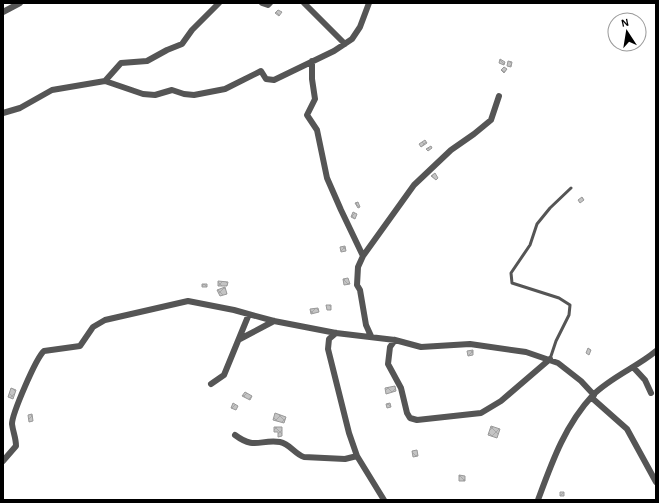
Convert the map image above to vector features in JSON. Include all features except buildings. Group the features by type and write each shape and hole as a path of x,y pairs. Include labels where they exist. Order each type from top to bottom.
{"street":[{"path":"3,12 20,3"},
{"path":"105,81 121,63 147,61 182,44 192,30 219,3"},
{"path":"262,3 268,5 270,3"},
{"path":"304,3 346,44"},
{"path":"3,113 20,108 52,90 105,81 143,94 155,94 172,90 184,94 194,95 225,89 261,71 266,79 274,80 334,52 346,44 352,39 360,27 369,3"},
{"path":"312,61 312,79 315,99 307,115 316,130 327,178 363,256"},
{"path":"371,336 366,325 360,290 357,285 358,267 363,256 414,185 451,150 491,120 499,96"},
{"path":"3,461 16,446 12,424 14,415 34,366 44,351 80,346 93,327 105,320 188,301 274,321 336,333 371,336 394,340 421,347 470,344 526,352 550,359 581,381 593,396 627,429 656,482"},
{"path":"211,384 224,375 249,314"},
{"path":"240,339 274,321"},
{"path":"336,333 329,339 328,349 349,433 358,456 384,500"},
{"path":"394,340 390,347 388,364 401,388 407,413 410,418 417,420 482,413 501,402 550,359"},
{"path":"538,500 549,468 563,436 593,396 656,351"},
{"path":"633,367 645,380 651,393"},
{"path":"235,435 250,444 279,442 286,444 300,456 304,457 345,459 358,456"}],"lane":[{"path":"550,359 556,341 569,315 570,305 559,298 512,283 510,278 511,273 530,245 537,224 550,208 571,188"}]}
